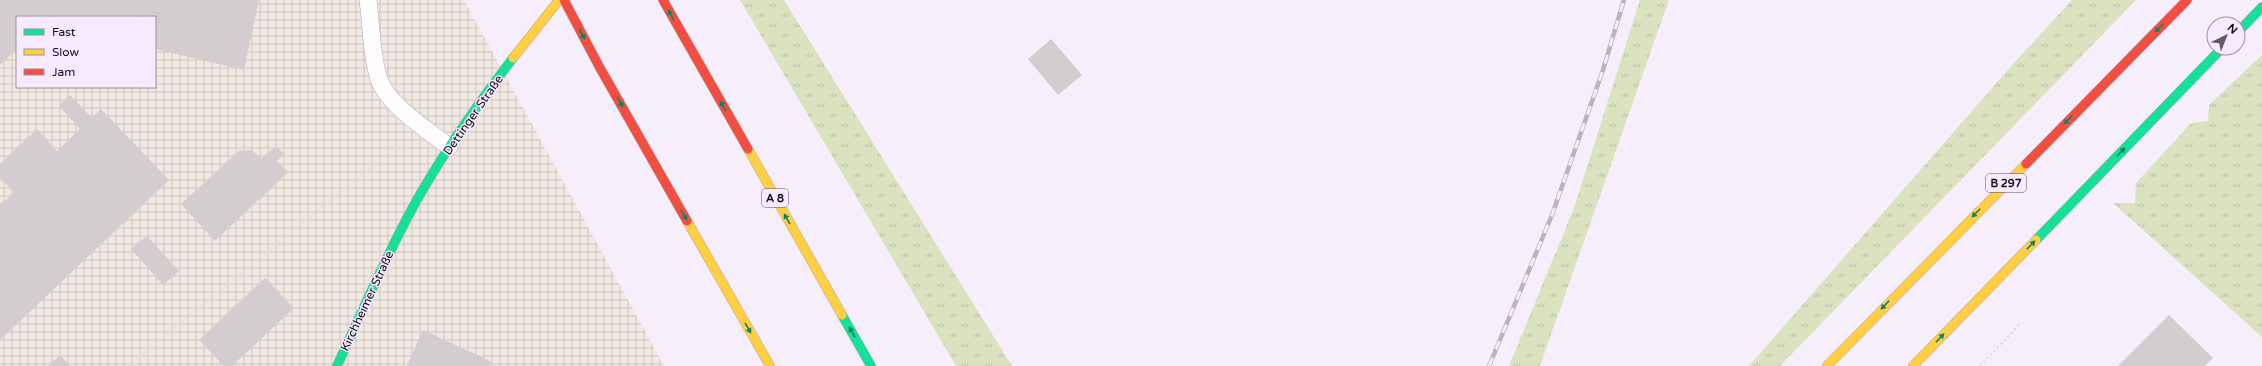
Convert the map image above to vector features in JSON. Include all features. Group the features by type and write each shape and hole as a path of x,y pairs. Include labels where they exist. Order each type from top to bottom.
{"main road":[{"name":"Dettinger Straße","path":"397,236 449,147 519,48 558,0"},
{"path":"564,0 600,68 770,366"},
{"name":"A 8","path":"662,0 871,366"},
{"name":"B 297","path":"1827,366 2187,0"},
{"path":"2246,24 2262,7"},
{"path":"1913,366 2214,56"},
{"name":"Kirchheimer Straße","path":"336,366 397,236"}],"lane":[{"path":"368,0 376,71 382,87 395,103 449,147"}],"path":[{"path":"128,366 393,149 449,147"},
{"path":"1980,366 2020,324"}],"shaded area":[{"path":"0,0 464,0 664,366 0,366"}],"green space":[{"path":"740,0 784,0 1012,366 956,366"},
{"path":"1640,0 1669,0 1540,366 1509,366 1574,208"},
{"path":"2072,0 2136,0 1780,366 1749,366 2014,63"},
{"path":"2262,55 2262,337 2113,203 2135,203 2136,183 2191,123 2208,121 2209,105"}],"building":[{"path":"0,0 259,0 244,70 156,49 156,16 16,16 16,50 0,65"},
{"path":"1051,39 1082,75 1058,95 1028,59"},
{"path":"70,95 92,118 101,109 169,180 0,340 0,205 14,192 0,178 0,164 37,129 57,151 80,129 59,106"},
{"path":"276,146 284,154 277,161 288,172 215,241 181,204 239,151 252,150 261,159"},
{"path":"147,236 179,271 163,285 131,249"},
{"path":"265,278 294,308 232,366 224,366 199,340"},
{"path":"2169,315 2213,358 2205,366 2118,366"},
{"path":"423,330 492,362 491,366 407,366"},
{"path":"60,355 70,366 48,366"}],"railway":[{"path":"1489,366 1552,215 1603,70 1624,0"}],"traffic: fast":[{"path":"2246,24 2262,7"},
{"path":"2036,240 2214,56"},
{"path":"337,366 374,285 424,187 460,130 513,58"},
{"path":"842,315 871,366"}],"traffic: slow":[{"path":"513,58 559,0"},
{"path":"748,149 842,315"},
{"path":"1827,366 2026,164"},
{"path":"687,221 770,366"},
{"path":"1913,366 2036,240"}],"traffic: jam":[{"path":"564,0 600,68 687,221"},
{"path":"663,0 748,149"},
{"path":"2026,164 2187,0"}]}
